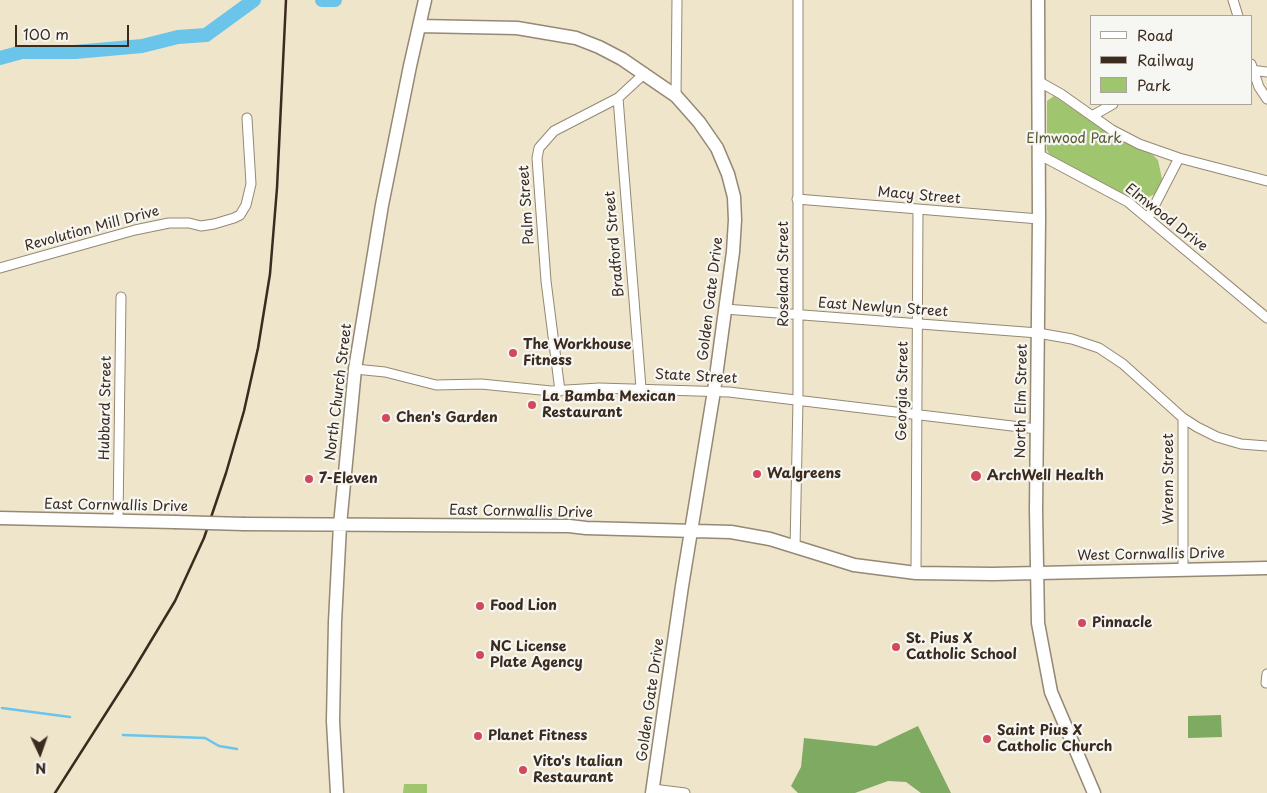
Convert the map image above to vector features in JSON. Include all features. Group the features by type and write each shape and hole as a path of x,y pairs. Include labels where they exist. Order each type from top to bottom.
{"main road":[{"name":"North Elm Street","path":"1038,0 1039,219 1036,429 1038,623 1051,692 1094,793"},
{"name":"North Church Street","path":"337,793 333,698 340,525 355,369 382,205 424,4"},
{"name":"Golden Gate Drive","path":"419,26 477,26 547,32 576,38 599,47 645,74 676,96 699,122 717,148 730,182 735,220 725,309 653,791"},
{"name":"East Cornwallis Drive","path":"0,518 244,524 569,526 586,528 691,529 756,536 854,565 916,573 1036,573"},
{"name":"West Cornwallis Drive","path":"1036,573 1267,568"}],"street":[{"path":"676,96 677,0"},
{"name":"Roseland Street","path":"795,548 798,400 798,0"},
{"path":"1233,0 1238,15"},
{"path":"1252,68 1267,72"},
{"path":"1252,71 1258,87 1267,99"},
{"name":"Palm Street","path":"560,391 546,281 537,158 538,148 554,130 618,98 645,74"},
{"path":"1038,81 1139,144 1179,158 1267,181"},
{"name":"Bradford Street","path":"618,98 641,388"},
{"path":"1092,116 1111,105"},
{"name":"Revolution Mill Drive","path":"0,268 169,223 189,223 201,226 234,218 240,214 246,205 251,184 247,118"},
{"name":"Elmwood Drive","path":"1038,154 1100,186 1148,218 1267,318"},
{"path":"1148,218 1179,158"},
{"name":"Macy Street","path":"797,199 1039,219"},
{"name":"Georgia Street","path":"916,573 918,210"},
{"name":"Hubbard Street","path":"118,520 121,297"},
{"name":"East Newlyn Street","path":"725,309 1038,333 1072,339 1099,348 1123,364 1183,418 1218,437 1241,444 1267,446"},
{"name":"State Street","path":"355,369 385,372 431,384 481,384 560,391 587,388 714,391 1036,429"},
{"name":"Wrenn Street","path":"1183,418 1183,570"},
{"path":"653,791 685,793"}],"green space":[{"name":"Elmwood Park","path":"1054,96 1111,135 1153,155 1158,160 1162,179 1160,188 1155,194 1142,200 1132,199 1049,154 1047,150 1047,101"},
{"path":"1221,715 1222,737 1188,738 1188,716"},
{"path":"918,726 951,793 921,793 906,782 888,781 855,793 798,793 791,786 801,767 804,738 876,746"},
{"path":"404,784 427,784 427,793 403,793"}],"waterway":[{"path":"0,58 22,52 75,52 142,46 178,37 206,35 254,0"},
{"path":"322,0 335,0"},
{"path":"2,708 70,717"},
{"path":"123,735 205,738 219,746 237,749"}],"railway":[{"path":"55,793 175,601 204,538 226,473 244,411 258,348 270,274 277,188 286,0"}],"place":[{"name":"The Workhouse Fitness","path":"513,353"},
{"name":"La Bamba Mexican Restaurant","path":"532,405"},
{"name":"Chen's Garden","path":"386,418"},
{"name":"Walgreens","path":"757,474"},
{"name":"ArchWell Health","path":"976,476"},
{"name":"7-Eleven","path":"309,479"},
{"name":"Food Lion","path":"480,606"},
{"name":"Pinnacle","path":"1082,623"},
{"name":"St. Pius X Catholic School","path":"896,647"},
{"name":"NC License Plate Agency","path":"480,655"},
{"name":"Planet Fitness","path":"478,736"},
{"name":"Saint Pius X Catholic Church","path":"987,739"},
{"name":"Vito's Italian Restaurant","path":"523,770"}]}
